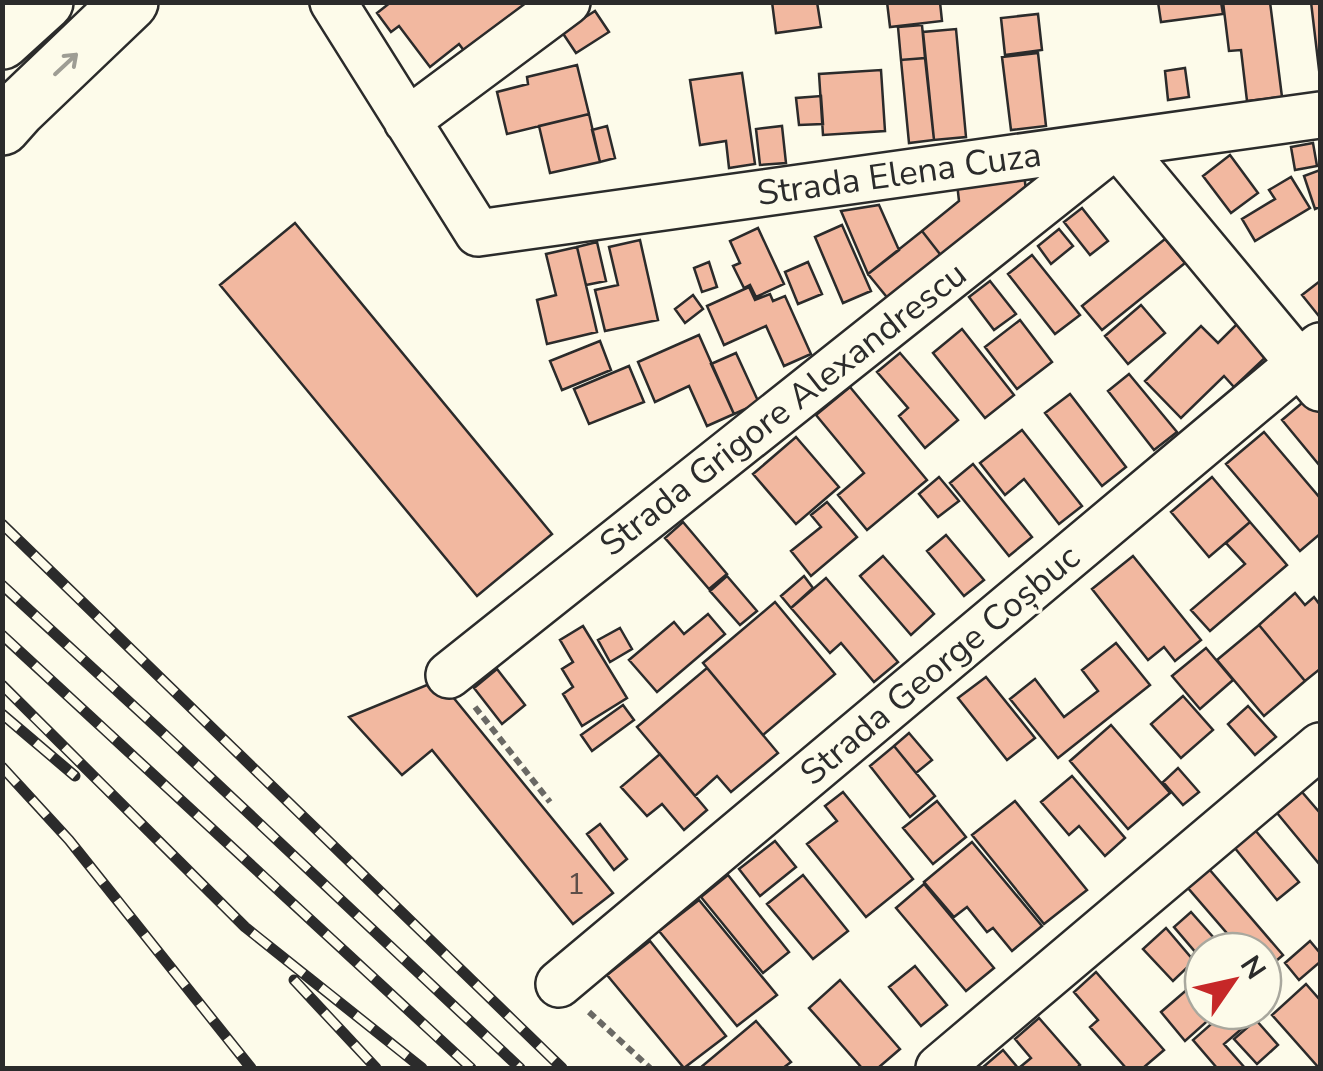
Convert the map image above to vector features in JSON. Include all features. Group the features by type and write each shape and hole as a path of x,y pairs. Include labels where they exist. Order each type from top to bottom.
{"main road":[{"path":"2,42 45,2"},
{"path":"2,127 130,2"}],"street":[{"path":"333,2 406,121 567,2"},
{"name":"Strada Elena Cuza","path":"406,121 478,233 1320,115"},
{"path":"1118,144 1314,366"},
{"name":"Strada Grigore Alexandrescu","path":"450,675 1118,144"},
{"name":"Strada George Coșbuc","path":"559,984 1314,366"},
{"path":"939,1068 1320,746"}],"path":[{"path":"450,675 550,802"},
{"path":"559,984 650,1068"}],"building":[{"path":"391,2 529,2 465,52 459,44 430,67 399,26 391,32 377,13"},
{"path":"772,2 817,2 821,27 776,33"},
{"path":"887,2 940,2 942,21 890,27"},
{"path":"1158,2 1221,2 1223,14 1161,22"},
{"path":"1223,2 1270,2 1282,97 1247,101 1241,50 1229,51"},
{"path":"1311,2 1320,2 1320,78"},
{"path":"595,11 609,32 576,53 562,32"},
{"path":"1038,14 1042,50 1005,55 1001,18"},
{"path":"922,25 925,58 901,60 898,27"},
{"path":"956,29 966,137 934,140 923,32"},
{"path":"1038,53 1046,126 1011,130 1002,57"},
{"path":"925,58 934,140 909,143 901,60"},
{"path":"577,65 589,114 507,134 497,92 528,84 527,77"},
{"path":"1185,68 1189,97 1168,100 1165,71"},
{"path":"881,70 885,131 823,135 819,74"},
{"path":"742,73 755,164 729,168 726,141 700,145 690,80"},
{"path":"821,96 823,124 799,125 796,98"},
{"path":"589,114 600,162 550,173 539,126"},
{"path":"607,126 615,158 600,162 592,130"},
{"path":"782,126 786,163 760,165 756,129"},
{"path":"1313,143 1317,166 1295,170 1291,147"},
{"path":"1230,155 1258,193 1231,213 1203,176"},
{"path":"1320,170 1320,207 1315,209 1304,176"},
{"path":"1024,173 1026,191 943,258 922,231 959,201 957,183"},
{"path":"1291,177 1310,208 1255,241 1242,219 1275,199 1269,190"},
{"path":"879,205 899,250 868,274 841,211"},
{"path":"1082,208 1108,241 1090,255 1064,222"},
{"path":"295,223 552,534 477,596 220,285"},
{"path":"842,225 871,291 843,303 815,237"},
{"path":"758,228 784,284 756,297 750,285 744,288 733,266 740,263 730,241"},
{"path":"1059,229 1073,246 1051,264 1038,246"},
{"path":"922,231 943,258 890,301 868,274"},
{"path":"1165,239 1185,263 1102,330 1082,306"},
{"path":"640,240 658,320 605,331 595,290 618,285 609,247"},
{"path":"597,242 606,281 586,285 577,247"},
{"path":"577,247 597,332 547,344 537,300 556,295 546,254"},
{"path":"1032,255 1080,315 1055,334 1008,274"},
{"path":"709,262 717,287 702,292 694,268"},
{"path":"808,262 822,294 798,304 785,272"},
{"path":"990,281 1016,314 994,330 969,297"},
{"path":"1320,281 1320,313 1318,315 1302,295"},
{"path":"749,287 755,300 770,294 773,301 785,296 811,354 784,366 766,326 724,345 707,306"},
{"path":"693,295 703,309 685,323 675,309"},
{"path":"1141,305 1165,333 1128,364 1105,336"},
{"path":"1020,320 1052,362 1017,389 985,347"},
{"path":"1238,323 1269,354 1234,387 1224,376 1181,418 1145,381 1201,326 1218,343"},
{"path":"962,329 1014,395 985,418 933,353"},
{"path":"699,335 734,414 707,426 689,386 655,402 638,362"},
{"path":"600,341 611,370 562,390 550,361"},
{"path":"736,353 759,403 734,414 711,364"},
{"path":"900,353 958,420 925,448 899,416 908,408 877,372"},
{"path":"629,366 644,402 589,424 574,389"},
{"path":"1129,374 1177,432 1154,450 1108,391"},
{"path":"850,387 927,480 867,530 838,495 864,473 816,415"},
{"path":"1070,394 1126,467 1102,486 1045,413"},
{"path":"1309,397 1320,411 1320,466 1282,420"},
{"path":"1022,430 1082,506 1059,524 1024,479 1005,495 980,463"},
{"path":"1264,432 1320,498 1320,534 1300,551 1226,464"},
{"path":"796,437 839,487 796,524 753,474"},
{"path":"973,464 1032,537 1009,556 950,483"},
{"path":"939,477 959,501 938,517 919,494"},
{"path":"1212,477 1250,522 1209,557 1171,512"},
{"path":"827,502 857,537 811,576 791,551 821,527 811,515"},
{"path":"683,522 727,574 709,589 665,538"},
{"path":"1250,522 1287,565 1210,631 1191,610 1245,564 1226,543"},
{"path":"946,535 984,580 964,596 927,551"},
{"path":"883,556 934,614 911,635 860,576"},
{"path":"1133,556 1201,640 1175,661 1164,647 1148,660 1092,589"},
{"path":"727,576 757,611 740,625 710,591"},
{"path":"804,576 813,588 791,608 781,596"},
{"path":"826,578 898,662 874,682 841,643 830,653 791,608"},
{"path":"1295,593 1305,605 1314,597 1320,605 1320,669 1305,681 1259,625"},
{"path":"775,602 835,674 763,735 703,663"},
{"path":"708,614 725,634 657,692 629,660 674,622 684,634"},
{"path":"1259,625 1305,681 1264,716 1217,660"},
{"path":"583,626 627,698 582,726 563,694 573,687 562,669 573,662 560,640"},
{"path":"620,628 632,649 610,662 598,640"},
{"path":"1116,643 1150,685 1058,758 1010,699 1035,679 1064,717 1098,691 1082,670"},
{"path":"1206,648 1233,680 1200,709 1172,676"},
{"path":"707,668 778,753 731,792 717,776 695,796 637,727"},
{"path":"497,669 525,705 502,724 474,688"},
{"path":"986,677 1035,738 1007,760 958,698"},
{"path":"439,680 613,893 573,924 432,750 402,775 349,717"},
{"path":"1183,696 1213,730 1181,758 1151,724"},
{"path":"623,705 634,720 592,751 581,735"},
{"path":"1248,706 1276,737 1255,755 1228,724"},
{"path":"1111,725 1170,793 1128,829 1070,761"},
{"path":"909,733 932,760 916,773 894,746"},
{"path":"894,746 935,796 910,817 870,766"},
{"path":"660,754 707,810 684,830 662,804 647,816 621,787"},
{"path":"1178,768 1199,792 1183,805 1163,782"},
{"path":"1072,776 1125,838 1105,856 1079,826 1069,835 1041,802"},
{"path":"843,792 913,879 866,917 807,844 837,821 825,806"},
{"path":"1302,792 1320,813 1320,865 1277,813"},
{"path":"937,801 966,837 933,864 903,828"},
{"path":"1015,801 1087,890 1044,924 972,835"},
{"path":"600,824 627,859 614,870 587,834"},
{"path":"1255,830 1299,882 1277,900 1234,847"},
{"path":"775,841 796,867 760,896 739,869"},
{"path":"972,842 1042,926 1012,951 993,928 987,932 967,907 954,917 924,882"},
{"path":"1209,869 1262,931 1225,931 1188,888"},
{"path":"728,875 789,952 763,973 701,897"},
{"path":"803,875 848,931 813,959 767,904"},
{"path":"924,884 994,968 966,991 896,908"},
{"path":"699,900 777,995 737,1026 659,931"},
{"path":"1191,912 1208,931 1183,931 1183,938 1174,927"},
{"path":"1166,928 1183,948 1183,971 1173,981 1143,949"},
{"path":"650,941 726,1036 684,1068 607,975"},
{"path":"1310,941 1320,953 1320,962 1299,980 1285,963"},
{"path":"915,966 947,1005 921,1026 889,987"},
{"path":"1096,972 1164,1050 1143,1068 1126,1068 1090,1027 1098,1020 1074,992"},
{"path":"840,980 900,1049 878,1068 862,1068 809,1008"},
{"path":"1306,984 1320,1000 1319,1068 1283,1027 1283,1005"},
{"path":"1183,993 1183,1031 1196,1031 1185,1041 1161,1012"},
{"path":"1039,1018 1080,1065 1077,1068 1019,1068 1031,1058 1015,1039"},
{"path":"756,1021 791,1062 783,1068 700,1068"},
{"path":"1203,1031 1239,1031 1224,1044 1245,1068 1217,1068 1193,1040"},
{"path":"1243,1031 1266,1031 1278,1045 1257,1064 1234,1039"},
{"path":"1003,1050 1018,1068 982,1068"}],"railway":[{"path":"2,524 562,1068"},
{"path":"2,585 520,1068"},
{"path":"2,635 471,1068"},
{"path":"2,685 245,927 422,1068"},
{"path":"2,714 75,776"},
{"path":"2,767 69,840 251,1068"},
{"path":"294,980 376,1068"}]}
